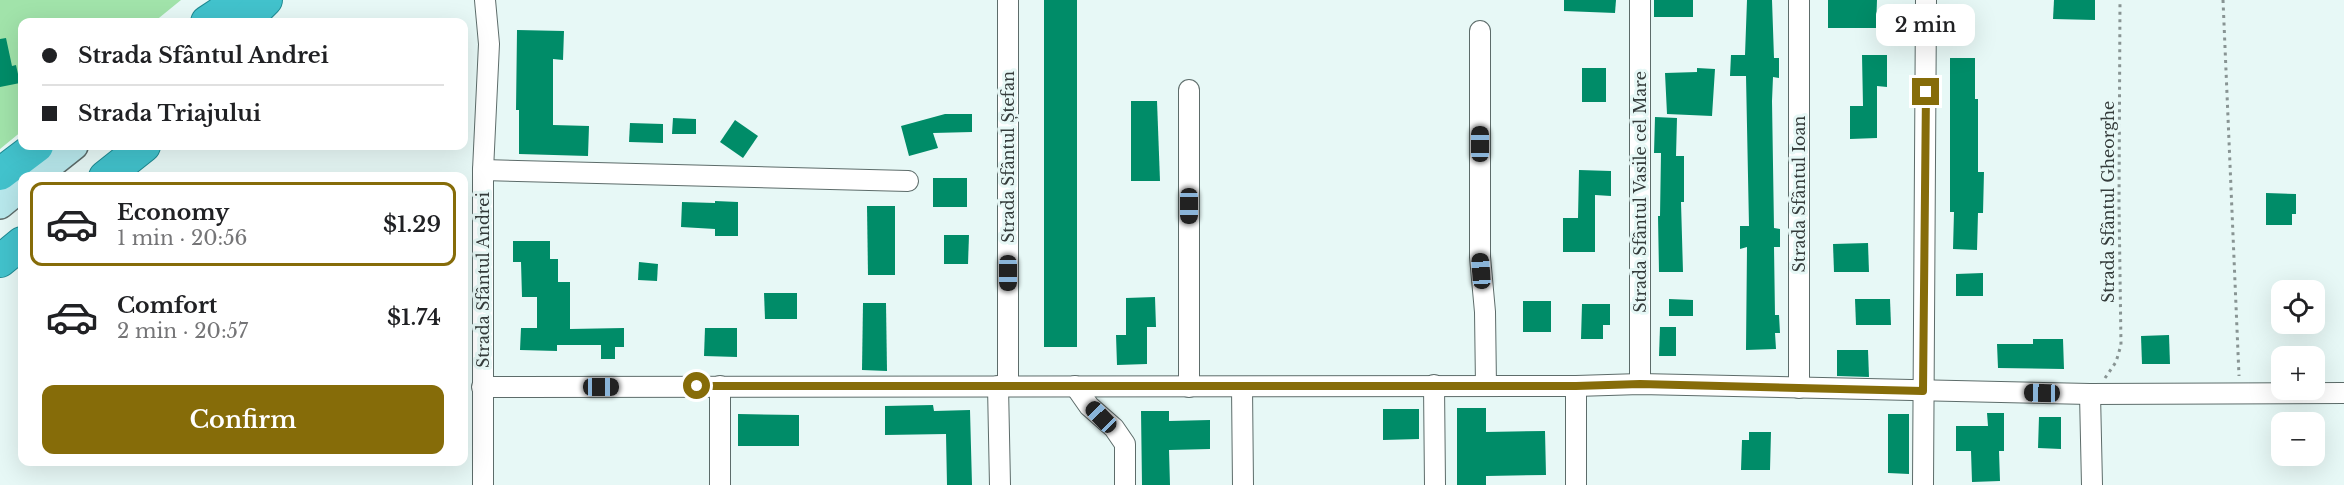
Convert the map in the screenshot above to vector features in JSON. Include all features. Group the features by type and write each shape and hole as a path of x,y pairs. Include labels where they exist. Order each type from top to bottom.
{"highway":[{"path":"213,18 240,0"},
{"path":"247,18 266,0"},
{"path":"0,174 32,150"},
{"path":"111,172 139,150"},
{"path":"0,261 18,246"}],"main road":[{"path":"231,18 254,0"},
{"path":"40,172 69,150"},
{"path":"0,205 18,190"}],"street":[{"name":"Strada Sfântul Andrei","path":"485,0 489,44 483,170 482,387 1242,387 1640,384 2090,394 2344,393"},
{"name":"Strada Sfântul Ștefan","path":"1000,485 1008,0"},
{"name":"Strada Sfântul Vasile cel Mare","path":"1640,0 1640,384"},
{"name":"Strada Sfântul Ioan","path":"1799,0 1799,388"},
{"path":"1923,485 1926,0"},
{"path":"1480,31 1480,257 1485,312 1486,386"},
{"path":"1189,90 1189,387"},
{"path":"483,170 908,180"},
{"path":"1434,385 1435,485"},
{"path":"720,386 720,485"},
{"path":"1576,386 1576,485"},
{"path":"482,387 483,485"},
{"path":"1075,387 1089,406 1113,428 1125,444 1125,485"},
{"path":"1242,387 1243,485"},
{"path":"2090,394 2092,485"}],"path":[{"name":"Strada Sfântul Gheorghe","path":"2090,394 2116,362 2121,345 2120,0"},
{"path":"2223,0 2240,394"}],"green space":[{"path":"0,0 181,0 159,18 18,18 18,134 0,149"}],"building":[{"path":"1044,0 1077,0 1077,347 1044,347"},
{"path":"1564,0 1616,0 1615,13 1564,11"},
{"path":"1654,0 1693,0 1693,17 1654,17"},
{"path":"1747,0 1772,0 1774,58 1779,58 1779,78 1773,77 1772,101 1774,228 1780,229 1780,247 1774,247 1775,315 1779,315 1780,333 1775,333 1776,349 1746,350 1747,247 1740,249 1740,226 1749,226 1746,76 1730,76 1731,55 1745,55"},
{"path":"1828,0 1877,0 1876,28 1828,28"},
{"path":"2054,0 2095,0 2095,20 2053,19"},
{"path":"517,30 564,31 563,60 553,59 553,125 589,126 588,156 519,154 519,110 516,110"},
{"path":"6,38 12,66 16,65 18,83 0,87 0,39"},
{"path":"1862,55 1887,55 1887,87 1877,86 1877,138 1850,139 1850,106 1863,106"},
{"path":"1950,58 1975,58 1975,99 1978,99 1978,172 1984,172 1983,213 1978,213 1977,250 1953,249 1954,212 1950,212"},
{"path":"1582,68 1606,68 1606,102 1582,102"},
{"path":"1697,68 1715,69 1712,116 1667,114 1665,73 1697,72"},
{"path":"1131,101 1157,101 1160,181 1131,181"},
{"path":"945,114 972,114 972,132 933,133 938,148 909,156 901,126"},
{"path":"1655,117 1677,118 1676,156 1684,156 1684,202 1681,202 1683,272 1659,272 1658,216 1660,216 1661,153 1654,153"},
{"path":"673,118 696,119 696,134 672,134"},
{"path":"735,120 758,136 743,158 720,142"},
{"path":"630,123 663,124 663,143 629,142"},
{"path":"1579,170 1611,171 1611,196 1595,195 1595,252 1563,252 1563,218 1578,218"},
{"path":"933,178 967,178 967,207 933,207"},
{"path":"2266,193 2296,194 2296,214 2292,214 2292,225 2266,225"},
{"path":"715,201 738,202 738,236 715,236 715,229 681,227 682,202 715,203"},
{"path":"867,206 895,206 895,275 868,275"},
{"path":"944,235 969,235 968,264 944,264"},
{"path":"513,241 550,241 550,259 558,259 558,282 570,282 570,329 624,328 624,347 615,347 615,359 601,359 601,345 557,345 557,351 520,350 521,328 537,328 537,297 522,297 521,262 513,262"},
{"path":"1868,243 1869,272 1834,272 1833,244"},
{"path":"639,262 658,264 657,281 638,280"},
{"path":"1983,273 1983,296 1956,296 1956,274"},
{"path":"764,293 797,293 797,319 765,319"},
{"path":"1155,297 1156,327 1147,327 1147,364 1117,365 1116,335 1126,335 1126,298"},
{"path":"1669,299 1693,300 1693,316 1669,316"},
{"path":"1855,299 1890,299 1891,325 1856,325"},
{"path":"1523,301 1551,301 1551,332 1523,332"},
{"path":"863,303 886,303 887,371 862,370"},
{"path":"1582,304 1610,304 1610,325 1603,325 1603,339 1581,339"},
{"path":"1660,327 1676,327 1676,356 1659,356"},
{"path":"705,328 737,328 737,357 704,356"},
{"path":"2169,335 2170,364 2142,364 2141,336"},
{"path":"2033,339 2063,339 2064,369 1998,368 1997,344 2033,344"},
{"path":"1837,350 1868,350 1869,377 1837,376"},
{"path":"933,405 934,411 970,410 972,485 947,485 946,434 885,435 885,406"},
{"path":"1457,408 1486,408 1486,432 1545,431 1546,475 1486,476 1486,485 1457,485"},
{"path":"1383,409 1419,409 1419,439 1383,440"},
{"path":"1141,411 1169,411 1169,421 1210,420 1210,449 1169,450 1170,485 1142,485"},
{"path":"1987,413 2004,413 2004,451 1999,451 2000,481 1972,482 1971,451 1956,451 1956,426 1988,426"},
{"path":"738,414 799,415 799,446 738,446"},
{"path":"1888,414 1909,414 1909,474 1888,473"},
{"path":"2039,417 2061,417 2061,449 2038,448"},
{"path":"1749,432 1771,432 1770,470 1741,470 1742,440 1749,440"}],"route":[{"path":"697,386 1242,387 1640,384 1923,391 1926,92"}]}
